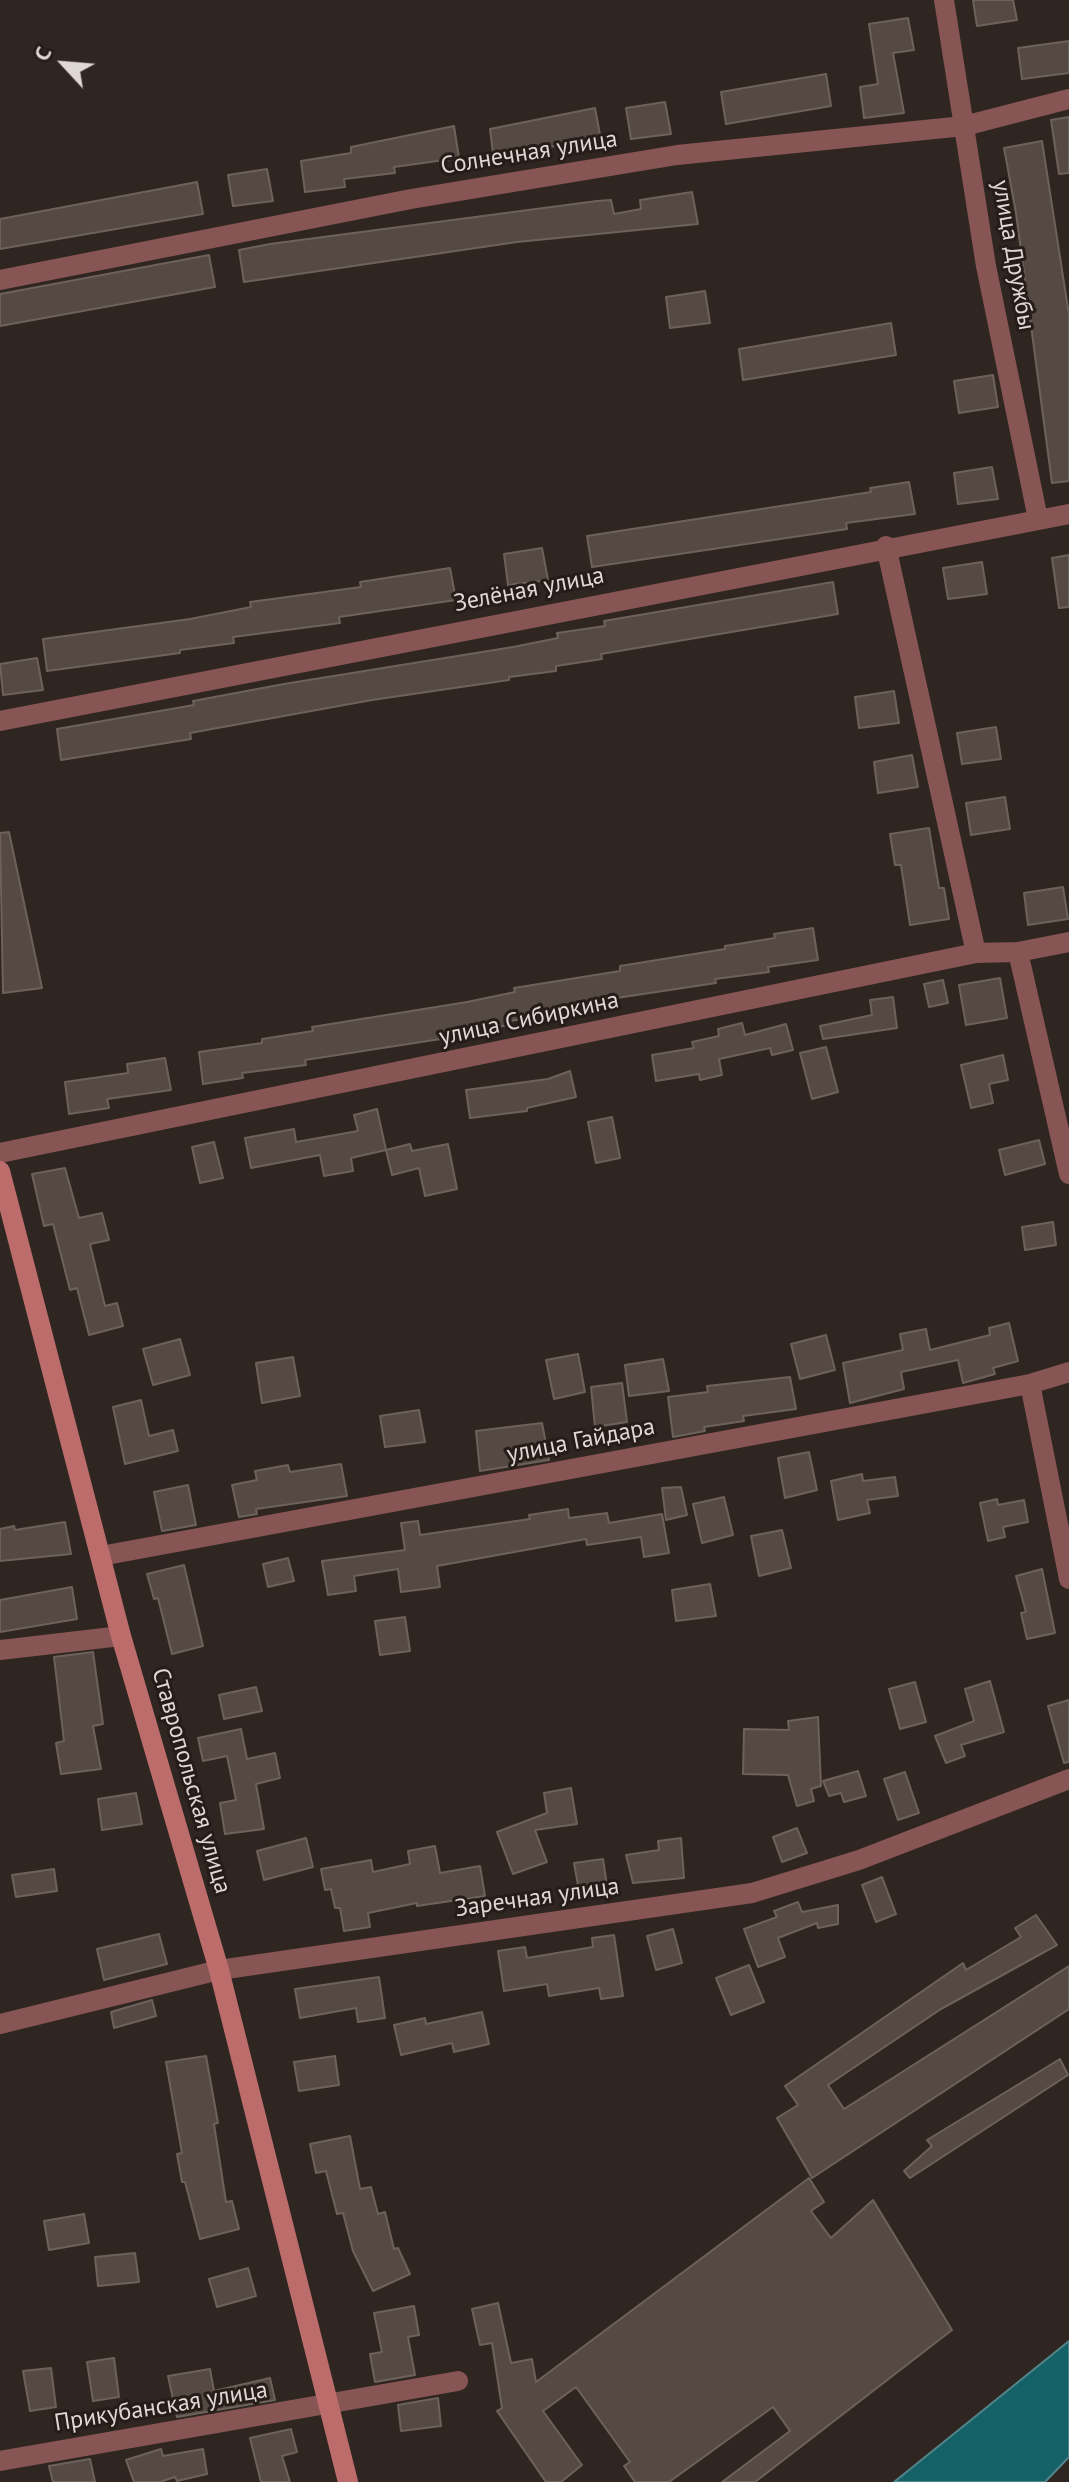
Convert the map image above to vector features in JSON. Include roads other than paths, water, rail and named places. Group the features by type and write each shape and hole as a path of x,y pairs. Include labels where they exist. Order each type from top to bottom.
{"main road":[{"name":"Ставропольская улица","path":"0,1171 121,1636 219,1970 348,2482"}],"street":[{"name":"улица Дружбы","path":"944,0 986,266 1038,519"},
{"name":"Солнечная улица","path":"0,280 411,199 677,155 964,126 1069,99"},
{"name":"Зелёная улица","path":"0,721 886,546 1069,514"},
{"path":"886,546 976,953"},
{"name":"улица Сибиркина","path":"0,1153 976,953 1018,952 1069,942"},
{"path":"1018,952 1069,1174"},
{"name":"улица Гайдара","path":"101,1556 1030,1384 1069,1372"},
{"path":"1030,1384 1069,1579"},
{"path":"0,1650 121,1636"},
{"name":"Заречная улица","path":"0,2024 219,1970 752,1893 859,1860 1069,1779"},
{"path":"330,2406 458,2381"},
{"name":"Прикубанская улица","path":"0,2461 330,2406"}],"water":[{"path":"1069,2341 1069,2457 1045,2482 894,2482"}]}
